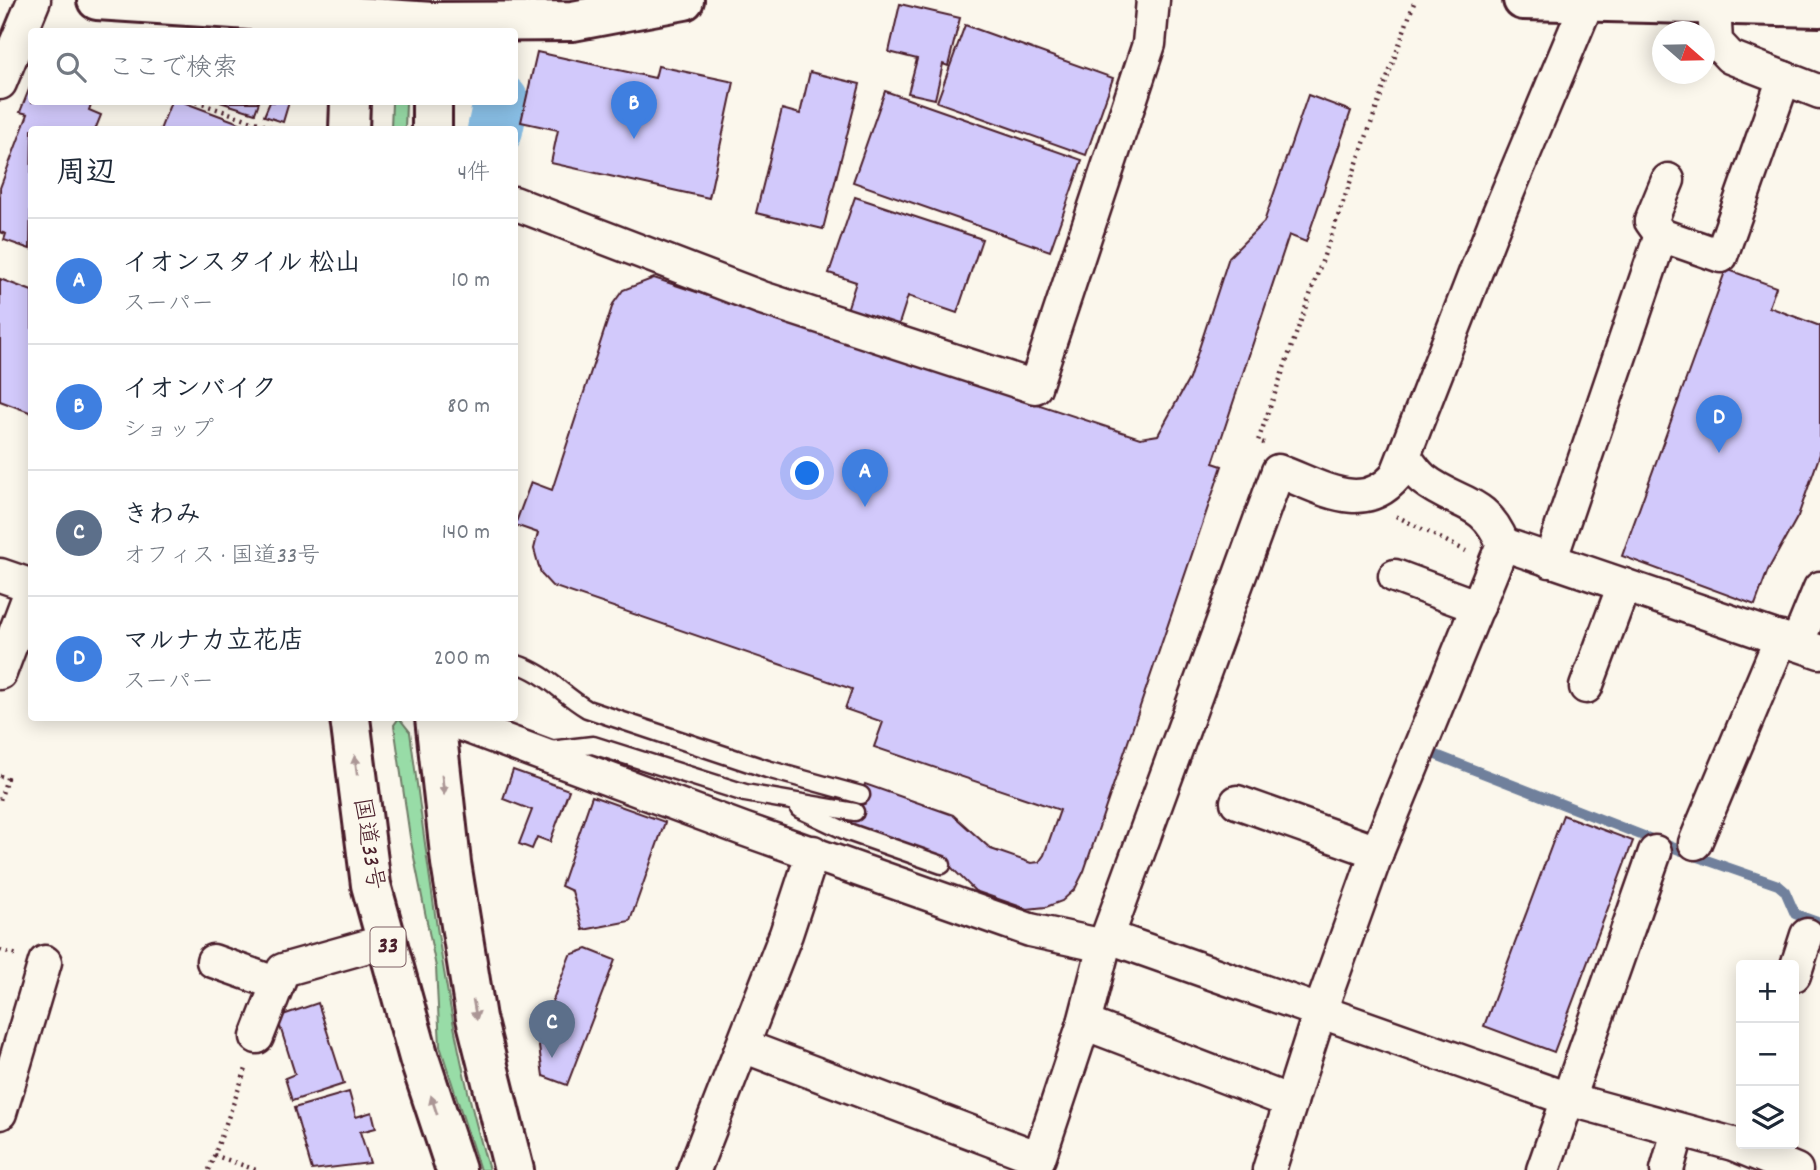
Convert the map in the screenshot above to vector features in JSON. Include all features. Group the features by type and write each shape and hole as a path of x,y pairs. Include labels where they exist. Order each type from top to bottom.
{"main road":[{"path":"97,0 354,16 573,21 684,0"},
{"path":"1523,0 1820,7"},
{"path":"349,126 350,105"},
{"path":"432,105 432,126"},
{"name":"国道33号","path":"350,721 371,885 419,1058 456,1170"},
{"path":"435,721 451,863 476,1018 514,1170"}],"street":[{"path":"0,83 34,0"},
{"path":"518,205 762,298 1035,387 1149,44 1153,0"},
{"path":"743,1046 1039,1158 1084,1023 1106,942 1278,471 1350,497 1368,497 1379,493 1395,476 1405,457 1494,225 1587,3"},
{"path":"1714,6 1716,41 1730,57 1820,92"},
{"path":"1668,180 1651,221 1661,235 1721,256 1784,78"},
{"path":"1550,561 1661,235"},
{"path":"1269,1170 1320,1011 1377,852 1498,558 1495,524 1476,507 1423,479 1405,457"},
{"path":"1498,558 1550,561 1799,645"},
{"path":"0,575 28,586"},
{"path":"1395,576 1478,607"},
{"path":"1586,687 1624,586"},
{"path":"1695,843 1799,645 1820,589"},
{"path":"0,673 28,598"},
{"path":"452,721 1030,930 1106,942 1320,1011 1568,1099 1678,1131 1736,1133"},
{"path":"1237,802 1377,852"},
{"path":"694,1170 786,934 813,852"},
{"path":"1544,1170 1655,852"},
{"path":"1799,960 1807,934"},
{"path":"257,1037 283,970 386,941"},
{"path":"213,961 278,984"},
{"path":"0,1113 45,962"},
{"path":"1084,1023 1291,1102"},
{"path":"1667,1170 1678,1131"},
{"path":"1763,1149 1796,1170"}],"lane":[{"path":"518,664 539,671 564,694 587,709 767,769 861,795"},
{"path":"537,752 593,745 745,793 855,811"},
{"path":"781,801 848,832 942,865"}],"path":[{"path":"1269,445 1258,441 1415,0"},
{"path":"205,105 267,126"},
{"path":"1379,493 1388,509 1399,518 1470,553 1498,558"},
{"path":"0,776 7,778 0,800"},
{"path":"209,1170 257,1037"},
{"path":"214,1155 256,1170"}],"green space":[{"path":"392,105 406,105 405,126 391,126"},
{"path":"397,721 401,721 410,732 450,1007 461,1062 489,1170 480,1170 440,1046 436,967 410,837 394,725"}],"building":[{"path":"900,4 960,18 948,66 943,64 935,99 908,93 917,59 889,52"},
{"path":"965,25 1113,78 1086,155 937,102"},
{"path":"537,52 655,78 658,66 734,82 709,198 551,163 558,130 521,122"},
{"path":"810,72 860,84 823,229 756,213 782,109 800,114"},
{"path":"885,91 1082,160 1050,251 853,182"},
{"path":"28,92 28,105 91,105 89,110 101,115 97,126 28,126 28,248 4,240 6,234 0,232 0,188 28,114 20,112"},
{"path":"1308,95 1351,111 1306,242 1289,235 1213,463 1222,466 1084,871 1075,889 1062,901 1046,907 1027,909 975,891 942,858 850,825 865,784 953,815 991,849 1031,863 1039,862 1044,855 1060,810 874,747 883,722 845,709 852,689 552,586 541,574 534,549 538,533 518,526 518,517 531,482 552,490 613,304 623,290 654,278 1140,438 1158,435 1189,379 1229,257 1264,222"},
{"path":"170,105 191,105 247,126 162,126"},
{"path":"230,105 258,105 255,113"},
{"path":"269,105 288,105 283,122 264,116"},
{"path":"855,197 982,239 957,313 908,296 898,327 847,310 856,282 829,273"},
{"path":"1726,269 1776,287 1769,307 1820,326 1820,454 1798,516 1768,570 1755,605 1622,556"},
{"path":"0,279 28,290 28,412 0,401"},
{"path":"513,770 569,790 550,842 537,837 532,849 519,844 532,810 503,799"},
{"path":"592,796 665,822 630,921 583,930 572,891 561,886"},
{"path":"1563,815 1633,841 1554,1052 1484,1026"},
{"path":"587,949 615,960 567,1085 543,1076 538,1039 570,955"},
{"path":"318,1003 344,1084 292,1101 285,1078 295,1074 277,1017"},
{"path":"349,1092 356,1117 372,1112 376,1128 360,1132 370,1163 312,1170 294,1108"}],"waterway":[{"path":"496,126 500,105"},
{"path":"1431,753 1682,851"},
{"path":"1689,854 1778,885 1785,891 1795,914 1820,923"}],"place":[{"name":"イオンバイク","path":"634,139"},
{"name":"マルナカ立花店","path":"1719,453"},
{"name":"イオンスタイル 松山","path":"865,507"},
{"name":"きわみ","path":"552,1058"}]}
